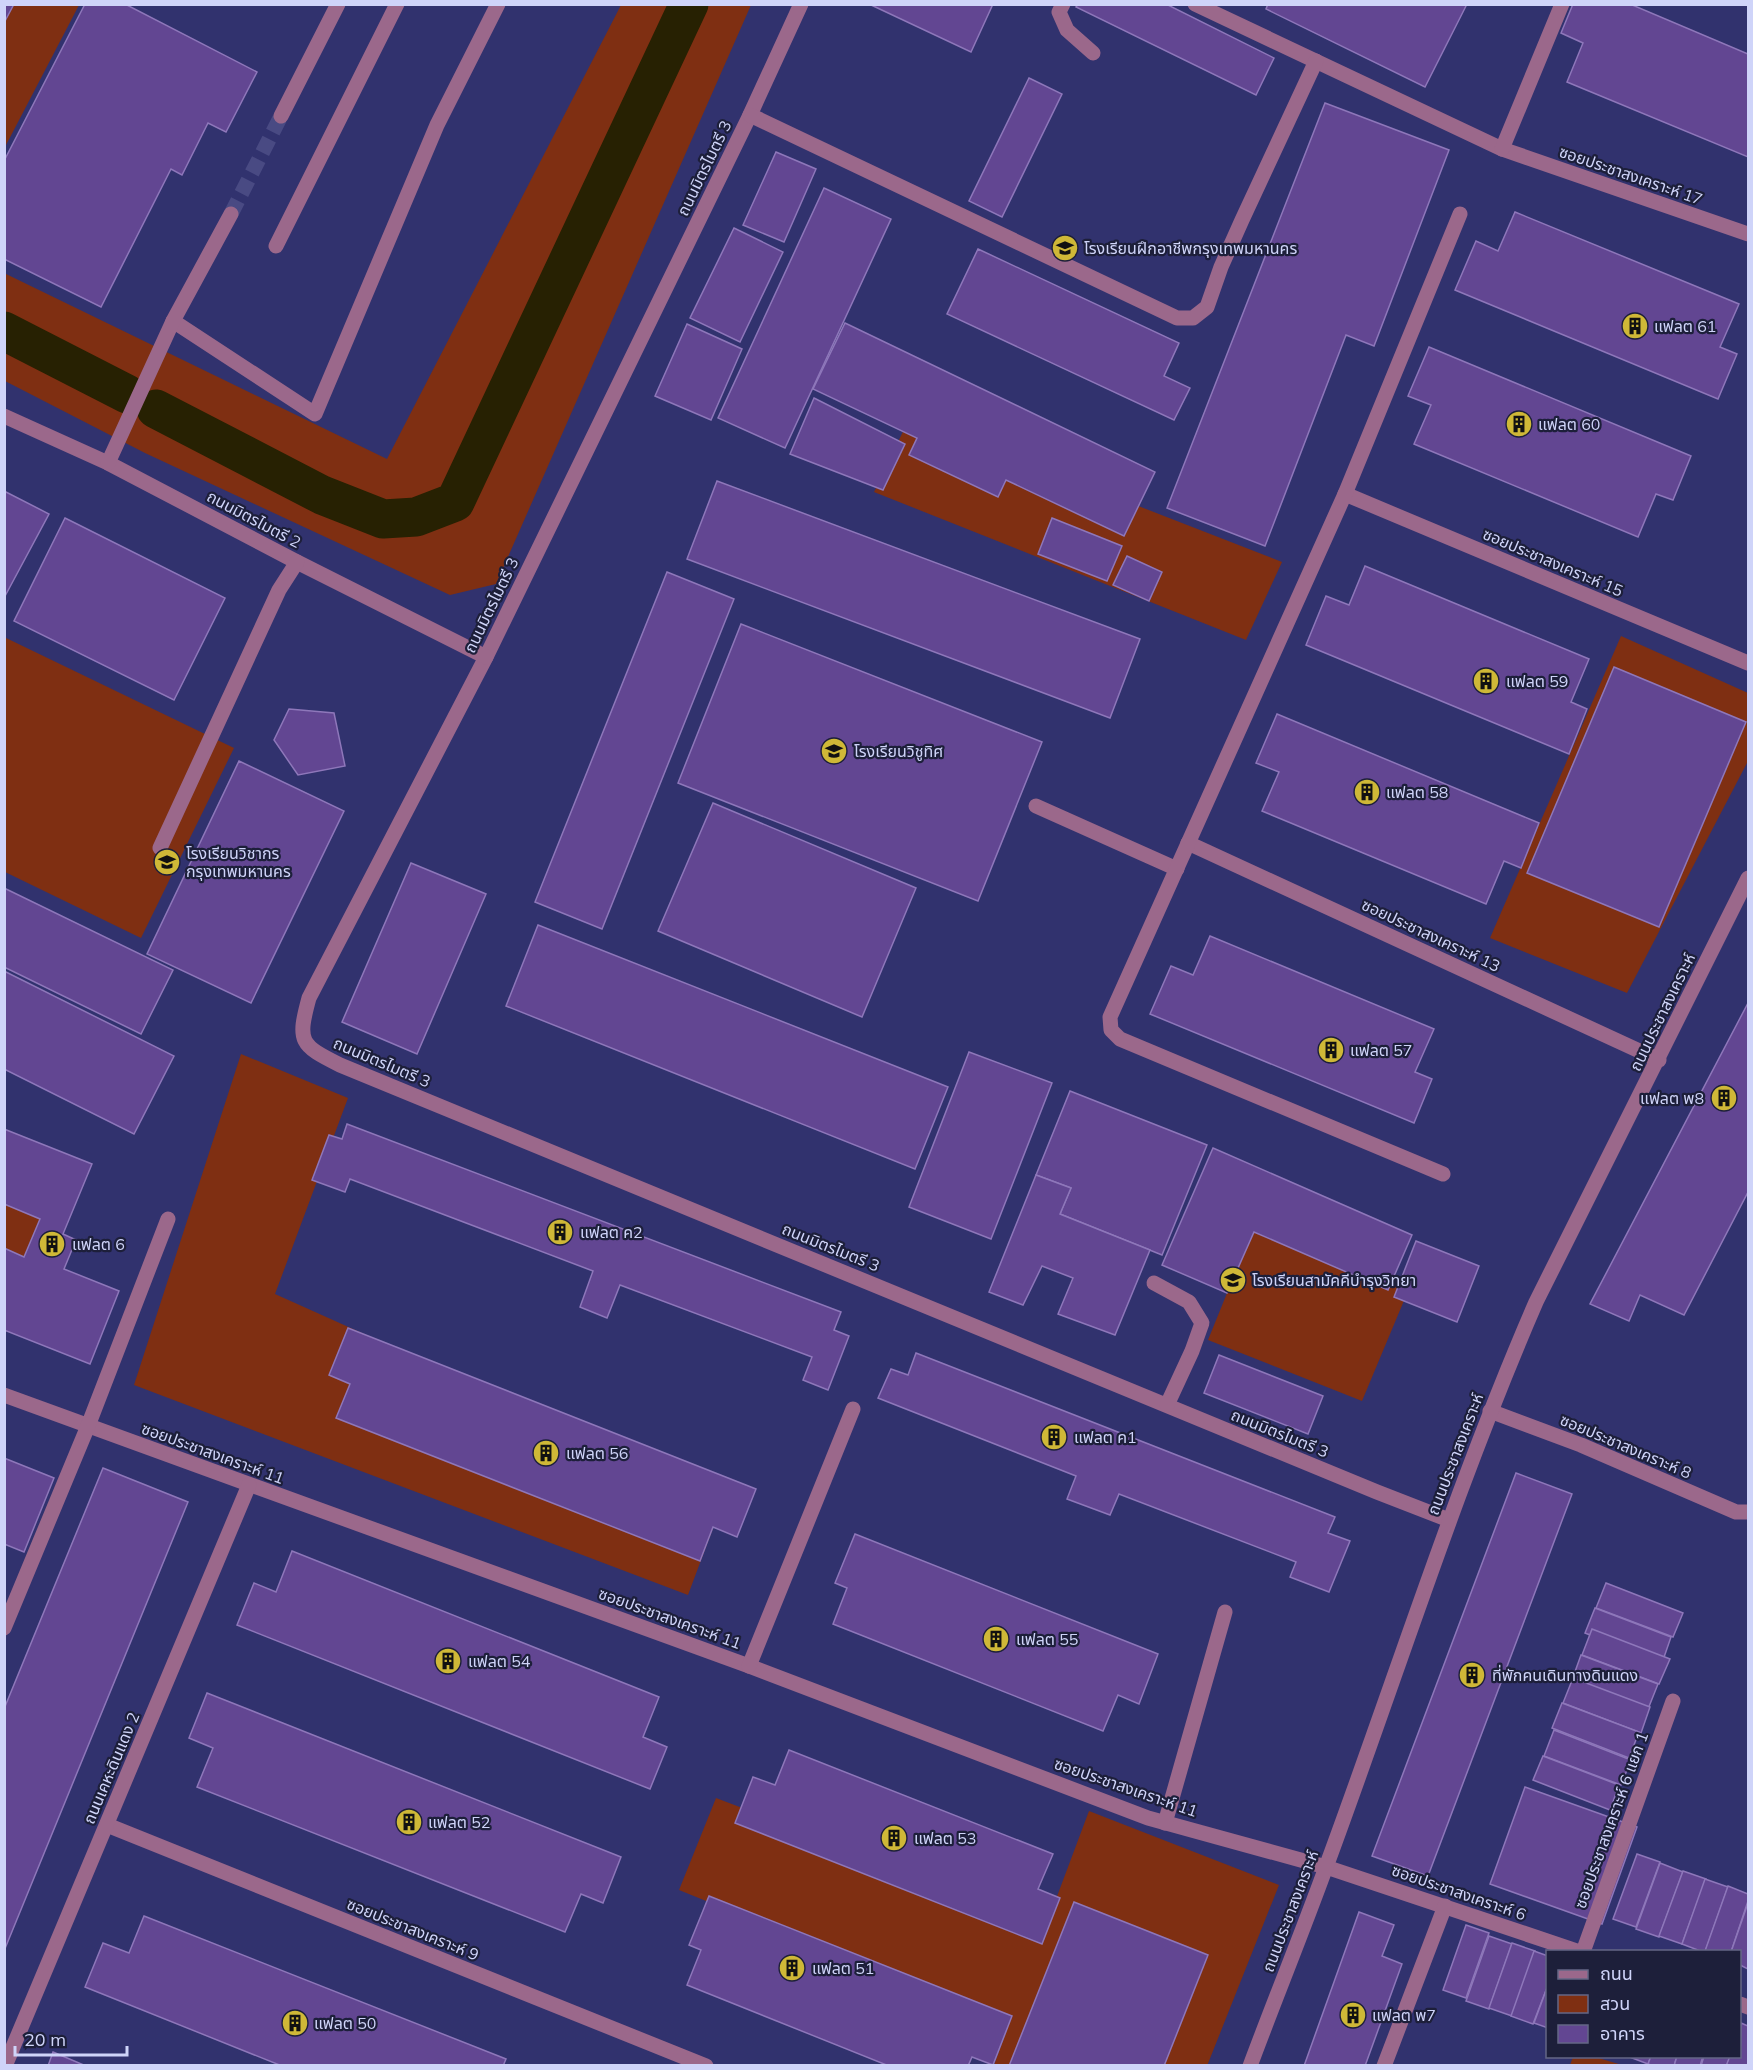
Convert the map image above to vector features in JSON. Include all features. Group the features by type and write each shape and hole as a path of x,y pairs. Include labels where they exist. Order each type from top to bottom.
{"street":[{"path":"281,116 338,4"},
{"path":"276,246 397,4"},
{"path":"173,321 315,414 437,125 498,4"},
{"name":"ถนนมิตรไมตรี 3","path":"801,4 750,115 486,657 309,998 302,1022 304,1040 314,1052 373,1078 1449,1520"},
{"path":"1063,4 1059,12 1067,30 1093,53"},
{"name":"ซอยประชาสงเคราะห์ 17","path":"1196,4 1502,149 1749,234"},
{"path":"1502,149 1562,4"},
{"path":"750,115 1178,318 1193,318 1207,307 1221,267 1316,61"},
{"path":"108,463 173,321 231,214"},
{"path":"1443,1174 1120,1039 1111,1030 1110,1017 1345,494 1460,214"},
{"name":"ถนนมิตรไมตรี 2","path":"4,416 108,463 486,657"},
{"name":"ซอยประชาสงเคราะห์ 15","path":"1345,494 1749,663"},
{"path":"160,848 279,590 297,562"},
{"path":"1036,806 1177,870"},
{"name":"ซอยประชาสงเคราะห์ 13","path":"1188,843 1659,1060"},
{"name":"ถนนประชาสงเคราะห์","path":"1250,2066 1326,1867 1490,1411 1536,1302 1749,878"},
{"path":"4,1628 88,1426 168,1219"},
{"path":"1154,1283 1189,1302 1202,1323 1167,1405"},
{"name":"ซอยประชาสงเคราะห์ 11","path":"4,1395 749,1666 1165,1823 1326,1867"},
{"path":"749,1666 853,1409"},
{"name":"ซอยประชาสงเคราะห์ 8","path":"1490,1411 1581,1445 1736,1512 1749,1512"},
{"name":"ถนนเคหะดินแดง 2","path":"6,2066 249,1485"},
{"path":"1165,1823 1225,1612"},
{"name":"ซอยประชาสงเคราะห์ 6 แยก 1","path":"1583,1950 1673,1701"},
{"name":"ซอยประชาสงเคราะห์ 9","path":"107,1825 706,2066"},
{"name":"ซอยประชาสงเคราะห์ 6","path":"1326,1867 1576,1950"},
{"path":"1384,2066 1445,1906"}],"green space":[{"path":"5,5 79,5 5,147"},
{"path":"621,5 751,5 496,584 450,595 145,453 5,381 4,273 387,459"},
{"path":"910,417 1282,562 1246,640 874,492"},
{"path":"1621,636 1748,693 1748,761 1627,993 1490,938"},
{"path":"4,637 234,748 141,938 5,872"},
{"path":"241,1054 348,1098 275,1294 725,1496 688,1595 134,1385"},
{"path":"4,1204 40,1219 24,1257 5,1248"},
{"path":"1253,1229 1408,1291 1362,1401 1208,1340"},
{"path":"716,1798 1047,1923 1089,1811 1279,1885 1207,2066 994,2065 1009,2024 679,1890"},
{"path":"1573,2058 1598,2058 1622,2065 1570,2065"}],"building":[{"path":"4,4 14,4 4,23"},
{"path":"85,4 125,4 257,72 226,132 208,123 182,175 171,169 101,307 4,259 4,161"},
{"path":"869,4 993,4 971,52"},
{"path":"1078,4 1166,4 1274,58 1256,95 1076,7"},
{"path":"1268,4 1464,4 1466,6 1425,87 1266,9"},
{"path":"1573,4 1630,4 1748,54 1748,157 1567,82 1583,43 1561,33"},
{"path":"1029,78 1062,94 1002,217 969,201"},
{"path":"1325,103 1449,150 1374,346 1346,335 1265,546 1167,508"},
{"path":"776,152 816,169 784,242 743,225"},
{"path":"824,188 891,219 785,448 718,418"},
{"name":"แฟลต 61","path":"1515,212 1739,304 1720,347 1737,354 1718,399 1455,290 1476,241 1498,251"},
{"path":"734,228 783,252 740,342 690,318"},
{"path":"978,249 1179,343 1164,376 1190,388 1174,420 947,314"},
{"path":"845,323 1155,472 1124,536 1006,480 998,497 909,455 917,438 813,389"},
{"path":"687,324 742,349 711,420 655,396"},
{"name":"แฟลต 60","path":"1429,347 1691,456 1673,500 1656,494 1638,537 1414,444 1431,405 1408,396"},
{"path":"814,398 905,444 883,490 790,454"},
{"path":"717,481 1140,639 1110,718 687,559"},
{"path":"4,491 49,514 4,598"},
{"path":"65,518 225,598 174,700 14,621"},
{"path":"1052,518 1122,546 1107,581 1038,554"},
{"path":"1127,556 1162,572 1149,601 1113,585"},
{"name":"แฟลต 59","path":"1365,566 1589,659 1571,702 1587,709 1569,754 1306,645 1326,596 1349,605"},
{"path":"667,572 734,599 602,929 535,902"},
{"path":"741,624 1042,742 978,901 678,783"},
{"path":"1614,667 1746,722 1659,927 1527,873"},
{"path":"289,709 334,713 345,766 298,775 274,740"},
{"name":"แฟลต 58","path":"1277,714 1539,823 1521,868 1504,861 1486,904 1262,811 1279,772 1256,763"},
{"path":"239,761 344,811 251,1003 147,954"},
{"path":"713,803 916,888 862,1017 658,931"},
{"path":"411,863 486,894 417,1054 342,1022"},
{"path":"4,888 173,970 141,1034 4,967"},
{"path":"538,925 948,1087 915,1169 506,1006"},
{"name":"แฟลต 57","path":"1210,936 1434,1029 1415,1072 1432,1079 1414,1123 1150,1014 1171,966 1193,975"},
{"path":"4,971 174,1056 134,1134 4,1069"},
{"name":"แฟลต พ8","path":"1748,1003 1748,1192 1684,1315 1640,1295 1629,1321 1590,1304"},
{"path":"969,1052 1052,1083 991,1239 909,1207"},
{"path":"1070,1091 1207,1145 1162,1255 1060,1214 1071,1188 1036,1175"},
{"name":"แฟลต ค2","path":"347,1124 841,1312 834,1330 849,1336 828,1390 803,1380 812,1357 620,1285 607,1318 580,1307 593,1271 350,1179 345,1192 312,1180 329,1135 342,1139"},
{"name":"แฟลต 6","path":"4,1129 92,1164 63,1234 76,1240 64,1269 119,1291 90,1364 4,1330 4,1248 24,1257 40,1219 4,1204"},
{"path":"1213,1148 1412,1235 1388,1290 1254,1232 1227,1293 1162,1265"},
{"path":"1036,1175 1071,1188 1060,1214 1150,1250 1115,1335 1058,1314 1073,1278 1042,1266 1023,1305 989,1292"},
{"path":"1416,1241 1479,1266 1457,1322 1394,1297"},
{"name":"แฟลต 56","path":"348,1328 756,1489 737,1537 713,1527 700,1561 336,1418 350,1384 329,1375"},
{"name":"แฟลต ค1","path":"916,1353 1335,1517 1328,1533 1350,1541 1329,1592 1290,1577 1296,1562 1119,1494 1110,1515 1067,1499 1076,1476 878,1398 891,1369 908,1375"},
{"path":"1219,1355 1323,1396 1308,1434 1204,1393"},
{"path":"4,1458 54,1478 24,1552 4,1544"},
{"path":"103,1468 188,1502 4,1951 4,1709"},
{"name":"ที่พักคนเดินทางดินแดง","path":"1516,1473 1572,1494 1428,1876 1372,1856"},
{"name":"แฟลต 55","path":"855,1534 1158,1654 1139,1704 1118,1695 1103,1731 833,1624 847,1588 835,1583"},
{"name":"แฟลต 54","path":"292,1551 659,1697 643,1737 667,1747 650,1789 237,1625 254,1583 276,1592"},
{"path":"1606,1583 1683,1613 1673,1637 1596,1608"},
{"path":"1595,1608 1671,1637 1662,1663 1585,1633"},
{"path":"1592,1629 1670,1659 1659,1684 1582,1655"},
{"path":"1581,1655 1658,1684 1648,1709 1572,1680"},
{"path":"1573,1678 1650,1707 1641,1733 1563,1703"},
{"name":"แฟลต 52","path":"207,1693 621,1857 603,1903 581,1894 565,1932 197,1787 213,1748 189,1738"},
{"path":"1562,1703 1639,1732 1629,1758 1552,1728"},
{"path":"1554,1730 1631,1760 1621,1785 1544,1756"},
{"name":"แฟลต 53","path":"789,1750 1053,1854 1038,1889 1060,1898 1042,1944 735,1823 753,1777 775,1785"},
{"path":"1543,1756 1619,1785 1610,1810 1533,1780"},
{"path":"1525,1787 1637,1827 1602,1924 1490,1884"},
{"path":"1637,1854 1660,1862 1636,1927 1613,1919"},
{"path":"1660,1863 1683,1872 1659,1937 1636,1929"},
{"path":"1683,1871 1706,1879 1682,1944 1659,1936"},
{"path":"1705,1879 1728,1887 1706,1950 1698,1950 1682,1944"},
{"path":"1728,1886 1748,1894 1748,1901 1732,1950 1705,1950"},
{"name":"แฟลต 51","path":"709,1896 1012,2016 993,2065 972,2057 968,2066 889,2066 687,1985 701,1950 689,1945"},
{"path":"1074,1902 1208,1955 1164,2066 1009,2066"},
{"path":"1748,1903 1748,1969 1741,1966 1741,1950 1732,1950"},
{"name":"แฟลต พ7","path":"1359,1912 1394,1925 1382,1956 1402,1964 1365,2066 1304,2066"},
{"name":"แฟลต 50","path":"144,1916 506,2059 503,2066 282,2066 85,1987 103,1943 129,1953"},
{"path":"1466,1925 1489,1933 1466,1998 1443,1990"},
{"path":"1489,1936 1512,1944 1489,2009 1466,2001"},
{"path":"1512,1943 1535,1951 1512,2016 1489,2008"},
{"path":"1534,1951 1546,1955 1546,1990 1533,2024 1511,2016"},
{"path":"1546,1990 1546,2027 1534,2023"},
{"path":"1741,2023 1748,2026 1748,2066 1726,2066 1728,2058 1741,2058"},
{"path":"53,2052 86,2066 48,2066"},
{"path":"1632,2058 1650,2058 1648,2064"},
{"path":"1650,2058 1676,2058 1674,2066 1648,2064"},
{"path":"1676,2058 1702,2058 1700,2066 1674,2066"},
{"path":"1703,2058 1729,2058 1726,2066 1701,2066"}],"waterway":[{"path":"156,409 322,495 383,519 416,517 455,502 689,4"},
{"path":"4,331 127,394"}],"tunnel":[{"path":"231,214 281,116"}],"place":[{"name":"โรงเรียนฝึกอาชีพกรุงเทพมหานคร","path":"1065,248"},
{"name":"แฟลต 61","path":"1635,326"},
{"name":"แฟลต 60","path":"1519,424"},
{"name":"แฟลต 59","path":"1486,681"},
{"name":"โรงเรียนวิชูทิศ","path":"834,751"},
{"name":"แฟลต 58","path":"1367,792"},
{"name":"โรงเรียนวิชากร กรุงเทพมหานคร","path":"167,862"},
{"name":"แฟลต 57","path":"1331,1050"},
{"name":"แฟลต พ8","path":"1724,1098"},
{"name":"แฟลต ค2","path":"560,1232"},
{"name":"แฟลต 6","path":"52,1244"},
{"name":"โรงเรียนสามัคคีบํารุงวิทยา","path":"1233,1280"},
{"name":"แฟลต ค1","path":"1054,1437"},
{"name":"แฟลต 56","path":"546,1453"},
{"name":"แฟลต 55","path":"996,1639"},
{"name":"แฟลต 54","path":"448,1661"},
{"name":"ที่พักคนเดินทางดินแดง","path":"1472,1675"},
{"name":"แฟลต 52","path":"409,1822"},
{"name":"แฟลต 53","path":"894,1838"},
{"name":"แฟลต 51","path":"792,1968"},
{"name":"แฟลต พ7","path":"1353,2015"},
{"name":"แฟลต 50","path":"295,2023"}]}
